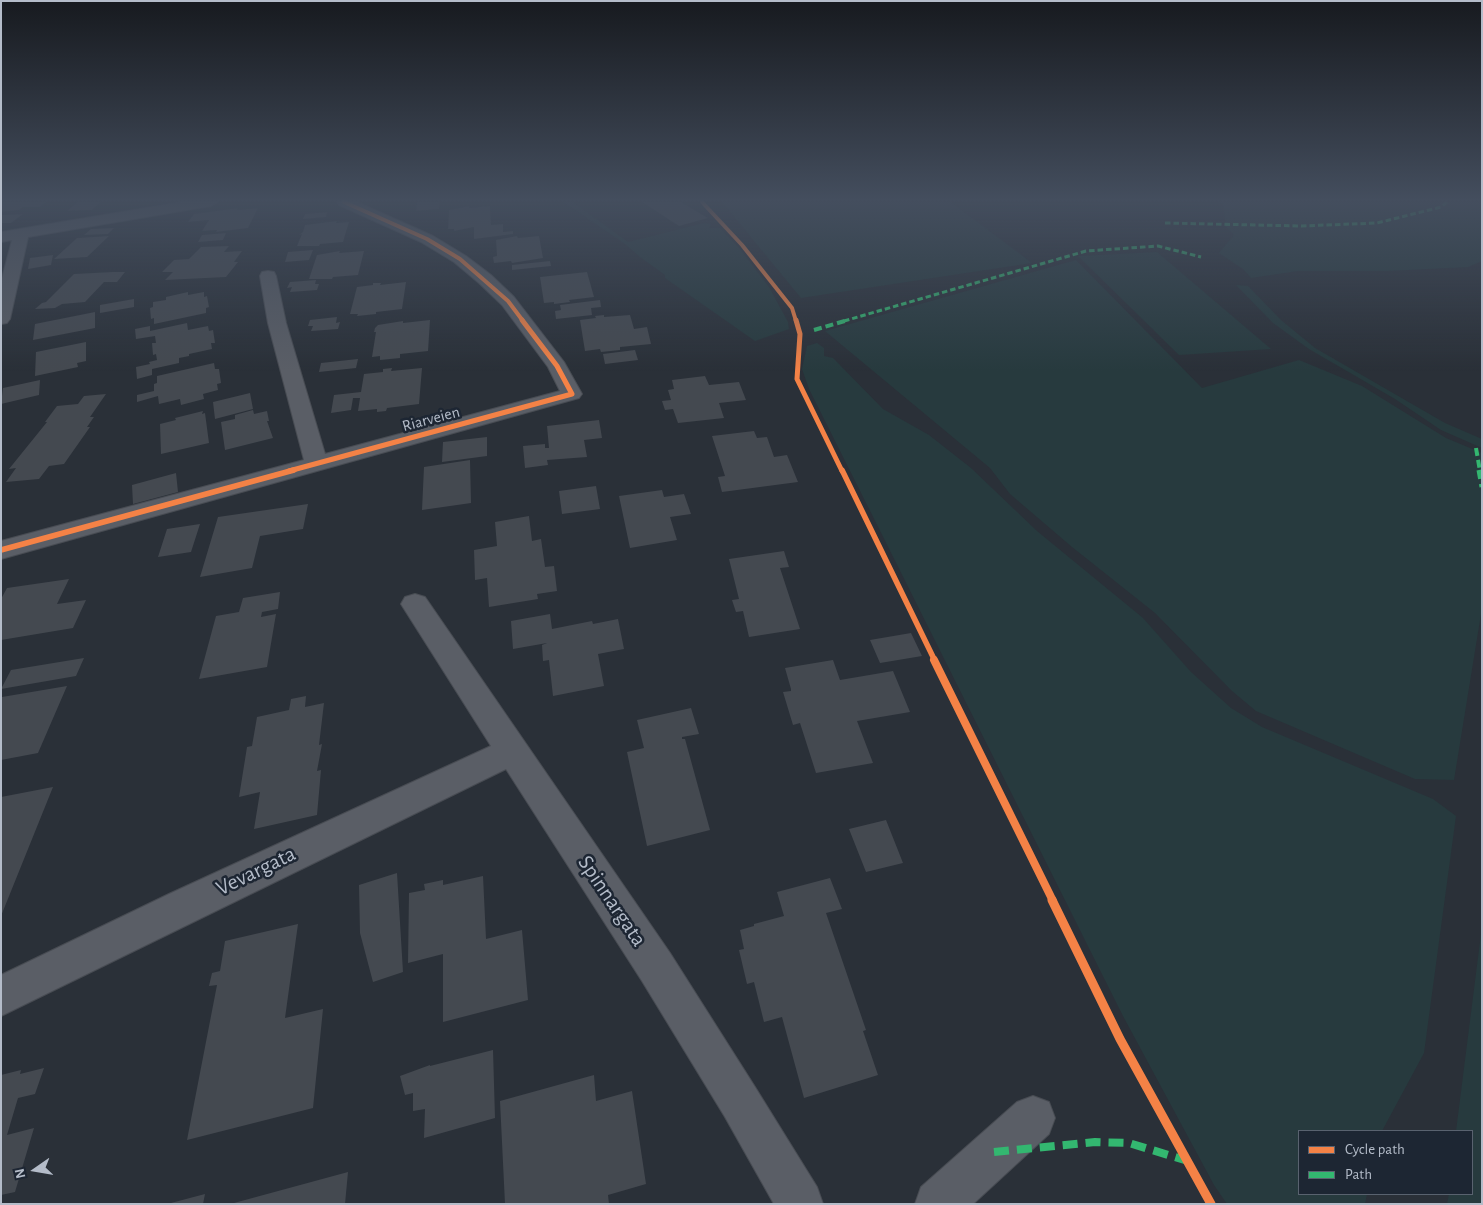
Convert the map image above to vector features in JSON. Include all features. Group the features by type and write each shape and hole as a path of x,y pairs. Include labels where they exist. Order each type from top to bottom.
{"street":[{"path":"1,319 15,258"},
{"name":"Riarveien","path":"1,550 572,394 552,359 508,302 485,278 457,258"},
{"path":"268,276 277,323 317,464"},
{"name":"Spinnargata","path":"415,604 656,967 740,1102 800,1204"},
{"name":"Vevargata","path":"1,996 182,906 512,751"},
{"path":"938,1204 1033,1118"}],"green space":[{"path":"642,258 747,258 769,287 788,322 789,329 755,341 665,278 665,275"},
{"path":"768,258 1026,258 1032,263 801,298"},
{"path":"1080,258 1164,258 1271,349 1179,355"},
{"path":"1227,258 1482,258 1482,261 1468,267 1389,271 1298,271 1251,278 1243,269"},
{"path":"1076,260 1202,388 1299,360 1362,386 1446,438 1482,453 1482,608 1454,780 1415,779 1256,711 1232,691 1155,613 1072,547 1010,494 990,468 825,331"},
{"path":"1236,285 1248,286 1281,320 1315,348 1445,423 1482,439 1482,448 1441,430 1395,399 1309,349 1273,323"},
{"path":"817,343 824,348 824,356 833,358 883,409 929,435 971,468 1037,531 1143,618 1191,672 1231,708 1262,727 1433,799 1456,816 1424,1053 1383,1130 1298,1130 1298,1195 1367,1195 1365,1204 1227,1204 1214,1185 1123,1016 809,389 802,369 807,346"},
{"path":"1482,926 1482,1204 1447,1204 1449,1195 1473,1195 1473,1130 1456,1130"}],"building":[{"path":"30,258 52,258 51,265 28,269"},
{"path":"237,258 234,262 238,262 226,277 165,280 173,272 162,272 174,260"},
{"path":"286,258 310,258 309,260 285,262"},
{"path":"316,258 362,258 358,275 333,277 332,279 309,279"},
{"path":"493,258 542,258 512,263 511,261 494,263"},
{"path":"550,261 551,266 512,270 512,265"},
{"path":"125,272 117,282 104,282 85,302 62,304 55,308 35,309 46,302 74,274"},
{"path":"587,272 594,297 554,304 554,302 544,303 540,277"},
{"path":"316,280 315,284 319,284 317,290 290,292 292,287 287,288 290,282"},
{"path":"406,282 402,309 357,316 358,314 350,314 357,287 373,285 373,283 381,283 380,285"},
{"path":"188,292 188,295 204,292 204,297 207,296 209,307 206,308 206,313 154,324 154,318 151,319 150,308 153,307 153,302 166,300 166,297"},
{"path":"134,299 134,307 100,313 100,305"},
{"path":"600,300 601,307 591,308 592,315 556,319 555,311 561,310 560,305"},
{"path":"95,312 95,328 33,340 35,324"},
{"path":"604,315 604,317 630,315 634,329 647,327 651,344 620,347 620,350 601,352 600,349 585,351 580,320"},
{"path":"337,317 336,323 340,322 338,329 311,331 313,326 308,326 310,320"},
{"path":"430,320 428,351 400,354 400,358 380,360 380,356 372,357 376,332 374,332 378,325 403,321 403,323"},
{"path":"187,323 188,330 208,326 209,331 213,330 215,343 211,343 212,349 179,358 179,363 152,369 152,375 137,379 136,367 150,364 149,362 157,360 156,354 153,355 152,343 156,343 155,336 136,339 135,329 150,326 150,331"},
{"path":"86,342 86,361 77,363 78,367 35,376 36,352"},
{"path":"635,350 638,360 605,364 603,354"},
{"path":"358,359 356,368 319,372 321,363"},
{"path":"214,363 215,369 219,369 221,383 217,384 218,390 203,394 204,399 181,405 180,399 159,404 158,396 137,402 137,395 154,391 157,376"},
{"path":"392,368 391,371 422,368 419,404 387,408 386,411 377,412 377,409 358,411 360,398 353,398 351,410 331,413 334,395 361,392 364,374 383,372 383,369"},
{"path":"705,376 709,385 739,382 746,400 719,403 724,418 678,423 673,409 665,410 662,401 671,400 668,390 674,389 672,380"},
{"path":"40,380 39,395 1,404 3,388"},
{"path":"250,393 253,409 215,419 213,402"},
{"path":"106,394 90,417 94,417 87,427 90,427 64,464 49,466 39,479 6,482 16,468 9,469 47,422 45,422 57,406 78,404 84,396"},
{"path":"253,410 254,414 267,411 269,421 267,421 273,438 225,450 221,422 235,419 235,415"},
{"path":"203,411 202,414 205,413 209,443 161,454 160,424"},
{"path":"599,420 602,438 584,440 587,457 547,460 548,465 525,468 523,446 545,444 545,448 549,448 547,426"},
{"path":"754,431 757,438 767,437 774,457 787,455 798,482 722,492 718,477 725,476 712,436"},
{"path":"487,437 487,456 442,462 443,442"},
{"path":"470,460 471,503 422,510 424,467"},
{"path":"176,473 178,492 133,504 132,485"},
{"path":"596,486 600,509 562,514 559,491"},
{"path":"662,490 664,497 684,494 691,514 670,517 677,540 630,548 619,496"},
{"path":"308,504 303,529 260,536 252,568 200,577 218,517"},
{"path":"529,516 532,541 541,539 545,567 554,566 557,591 537,594 538,599 489,607 487,578 475,580 474,550 497,546 495,522"},
{"path":"200,524 191,552 158,557 167,529"},
{"path":"784,551 789,567 780,568 800,629 749,637 743,611 736,612 732,600 739,599 729,559"},
{"path":"69,579 57,604 86,600 73,628 1,640 1,599 7,588"},
{"path":"280,592 278,609 262,612 261,617 276,614 267,667 199,679 216,616 239,612 243,598"},
{"path":"550,614 552,629 592,621 593,624 618,619 624,649 598,654 604,686 553,696 549,660 543,661 542,645 547,643 513,649 511,621"},
{"path":"911,633 922,656 880,663 870,640"},
{"path":"84,658 76,676 1,689 11,670"},
{"path":"833,660 840,680 893,671 910,712 857,721 873,763 816,773 800,723 793,725 783,692 791,691 785,668"},
{"path":"67,686 38,753 1,760 2,697"},
{"path":"306,696 305,707 324,703 319,745 322,744 317,771 321,770 317,815 254,829 260,792 239,797 247,747 252,746 257,717 289,710 291,699"},
{"path":"691,708 699,734 682,737 682,739 685,739 710,830 647,846 627,752 644,748 637,720"},
{"path":"53,787 1,916 1,797"},
{"path":"886,820 903,863 866,872 849,829"},
{"path":"397,873 403,972 373,982 360,933 359,885"},
{"path":"483,876 486,939 522,930 528,1000 443,1022 443,954 408,963 409,893 425,890 424,884 443,880 443,885"},
{"path":"830,878 842,909 826,913 866,1030 863,1031 878,1075 804,1098 782,1017 764,1022 754,982 747,984 739,950 744,949 740,930 784,916 777,892"},
{"path":"298,924 285,1018 323,1009 313,1108 187,1140 217,985 209,986 212,973 220,971 225,941"},
{"path":"493,1050 495,1118 424,1138 425,1109 413,1111 413,1093 405,1095 400,1076 430,1065"},
{"path":"44,1068 35,1094 18,1098 7,1135 34,1128 15,1192 1,1195 1,1075 21,1070 20,1074"},
{"path":"594,1075 596,1101 632,1091 646,1184 608,1195 609,1204 505,1204 500,1101"},
{"path":"348,1172 345,1204 234,1204 234,1203"},
{"path":"205,1194 203,1204 171,1204 171,1203"}],"marked path":[{"path":"814,330 1061,258"},
{"path":"1476,448 1482,487"},
{"path":"994,1152 1095,1142 1129,1143 1188,1161"}],"cycle path":[{"path":"1,550 572,394 557,366 508,301 485,279 459,258"},
{"path":"753,258 792,308 800,334 797,379 1120,1039 1211,1204"}]}
